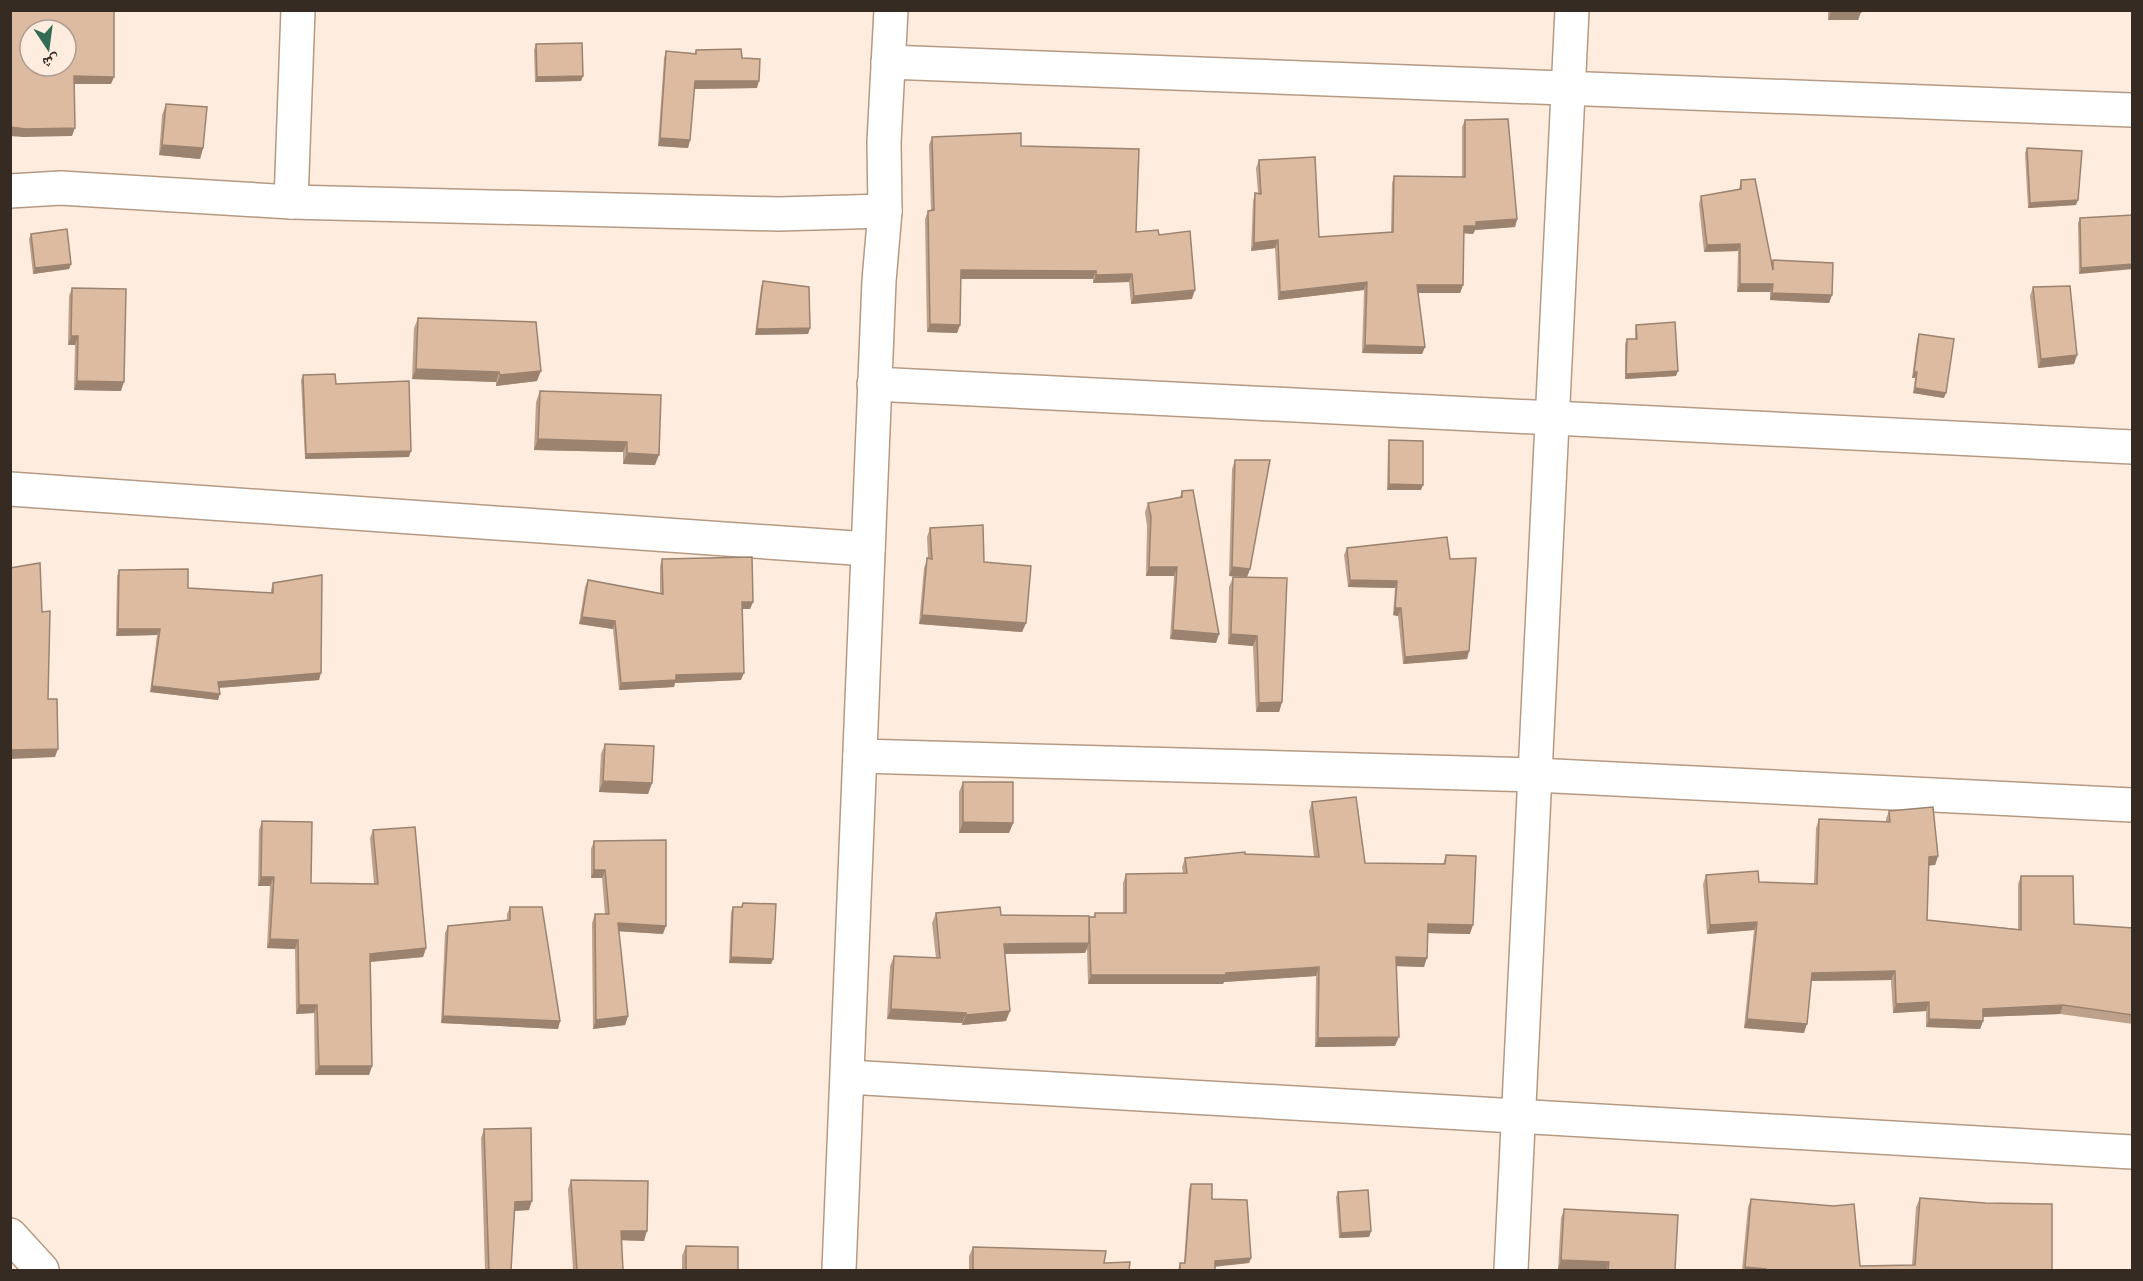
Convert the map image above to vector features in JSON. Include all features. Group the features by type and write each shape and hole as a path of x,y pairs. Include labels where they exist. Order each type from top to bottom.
{"street":[{"path":"291,201 298,10"},
{"path":"839,1270 874,384 885,211 884,141 891,10"},
{"path":"1511,1270 1572,10"},
{"path":"888,62 2133,110"},
{"path":"10,191 61,188 291,201 778,214 885,211"},
{"path":"874,384 2133,447"},
{"path":"10,489 868,549"},
{"path":"860,756 1535,776 2133,805"},
{"path":"848,1077 2133,1152"},
{"path":"10,1235 42,1270"}],"building":[{"path":"10,10 114,10 114,77 78,76 78,18 18,18 18,78 74,78 75,128 10,127"},
{"path":"1831,10 1861,10 1861,12 1831,12"},
{"path":"582,43 583,76 537,77 536,44"},
{"path":"741,49 742,58 760,59 759,81 695,81 690,140 660,138 666,51 696,54 696,50"},
{"path":"166,104 207,107 203,148 162,145"},
{"path":"1508,119 1517,219 1476,222 1476,226 1464,226 1463,285 1417,285 1425,347 1365,345 1367,282 1280,292 1278,240 1254,243 1255,193 1261,194 1259,160 1315,157 1319,237 1393,232 1394,176 1465,177 1465,120"},
{"path":"1021,133 1021,146 1139,149 1136,232 1158,230 1159,235 1190,231 1195,290 1134,296 1132,274 1096,275 1096,271 961,270 960,325 930,324 928,211 934,210 932,137"},
{"path":"2027,148 2082,151 2078,200 2030,203"},
{"path":"1755,179 1773,270 1773,260 1833,263 1832,295 1772,293 1773,284 1740,284 1740,244 1707,245 1701,196 1741,189 1741,180"},
{"path":"2133,215 2133,264 2081,268 2080,218"},
{"path":"67,229 71,264 35,268 31,234"},
{"path":"763,281 809,287 810,328 757,329"},
{"path":"2070,286 2077,355 2041,359 2033,287"},
{"path":"72,288 126,289 124,382 77,381 78,336 71,336"},
{"path":"418,318 536,322 541,371 500,375 499,372 416,369"},
{"path":"1675,322 1678,371 1626,374 1627,339 1637,339 1636,325"},
{"path":"1919,334 1954,339 1946,393 1915,388 1917,372 1914,372"},
{"path":"335,374 336,384 409,381 411,451 306,454 303,375"},
{"path":"540,391 661,395 659,455 627,453 627,442 538,439"},
{"path":"1389,440 1423,441 1423,485 1389,484"},
{"path":"1235,460 1270,460 1250,569 1232,567"},
{"path":"1193,490 1219,634 1173,630 1177,567 1149,567 1151,517 1148,503 1182,497 1182,491"},
{"path":"983,525 984,562 1031,566 1026,623 922,615 927,558 932,559 930,528"},
{"path":"1447,537 1450,559 1476,558 1469,651 1405,657 1401,608 1395,608 1397,581 1350,580 1347,548"},
{"path":"752,557 753,602 742,602 744,673 676,675 676,680 621,683 615,621 582,617 588,580 663,594 662,559"},
{"path":"40,563 42,612 50,611 48,699 57,699 58,749 10,750 10,568"},
{"path":"188,569 188,588 273,593 273,583 322,575 321,673 218,682 220,694 152,686 160,629 118,629 119,570"},
{"path":"1233,577 1287,578 1282,702 1259,703 1257,636 1231,634"},
{"path":"605,744 654,746 652,783 603,781"},
{"path":"963,782 1013,782 1013,823 963,822"},
{"path":"1356,797 1365,863 1445,864 1446,855 1476,856 1473,925 1428,924 1427,958 1396,957 1399,1037 1318,1038 1319,967 1226,973 1226,975 1091,975 1089,917 1095,917 1095,913 1126,913 1126,874 1187,873 1185,858 1245,852 1245,854 1319,857 1312,802"},
{"path":"1933,807 1938,856 1929,857 1927,920 2021,930 2021,876 2073,876 2074,924 2133,928 2133,1015 2063,1005 1983,1009 1983,1021 1929,1019 1929,1002 1896,1004 1895,971 1812,973 1807,1024 1747,1019 1757,922 1710,925 1706,875 1758,871 1759,882 1817,884 1819,819 1890,822 1889,811"},
{"path":"262,821 312,822 311,883 378,884 373,830 415,827 426,948 370,954 372,1066 319,1066 317,1005 299,1005 298,940 270,939 274,877 261,877"},
{"path":"666,840 666,926 618,923 628,1016 596,1020 595,914 609,914 605,870 594,870 594,841"},
{"path":"743,903 776,904 773,959 731,957 733,907 742,907"},
{"path":"510,907 542,907 560,1021 443,1016 448,926 510,920"},
{"path":"1000,907 1001,915 1089,916 1089,943 1004,944 1010,1011 966,1015 966,1013 891,1009 894,956 940,958 936,913"},
{"path":"531,1128 532,1201 515,1202 511,1270 489,1270 484,1129"},
{"path":"571,1180 648,1181 647,1231 621,1231 623,1270 577,1270"},
{"path":"1191,1184 1212,1184 1212,1199 1247,1200 1251,1258 1215,1261 1215,1270 1180,1270 1180,1263 1185,1263"},
{"path":"1368,1190 1371,1231 1341,1233 1338,1192"},
{"path":"1920,1198 1985,1203 2052,1204 2052,1270 1766,1270 1745,1267 1751,1199 1833,1206 1854,1204 1860,1266 1915,1265"},
{"path":"1564,1209 1678,1215 1675,1270 1608,1270 1609,1262 1561,1260"},
{"path":"686,1246 738,1247 738,1270 686,1270"},
{"path":"973,1247 1106,1251 1104,1263 1130,1262 1129,1270 973,1270"}]}
